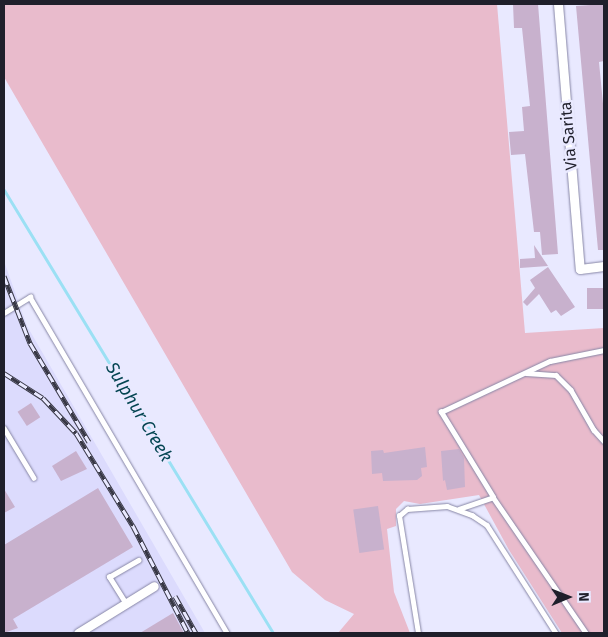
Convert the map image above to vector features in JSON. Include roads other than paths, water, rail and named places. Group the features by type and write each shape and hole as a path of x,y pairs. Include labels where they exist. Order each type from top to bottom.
{"street":[{"name":"Via Sarita","path":"558,4 580,269 604,266"},
{"path":"78,633 154,586"}],"lane":[{"path":"4,313 30,297 227,633"},
{"path":"586,633 493,497 441,412 550,361 604,350"},
{"path":"525,373 556,375 570,390 594,430 604,441"},
{"path":"4,428 34,478"},
{"path":"459,509 493,497"},
{"path":"418,633 399,516 407,509 447,506 459,509 480,520 491,530 556,633"},
{"path":"126,604 109,576 139,560"}],"waterway":[{"name":"Sulphur Creek","path":"4,190 273,633"}],"railway":[{"path":"4,276 30,343 89,442"},
{"path":"4,373 43,398 76,433 133,526 188,633"},
{"path":"175,596 196,633"}]}
